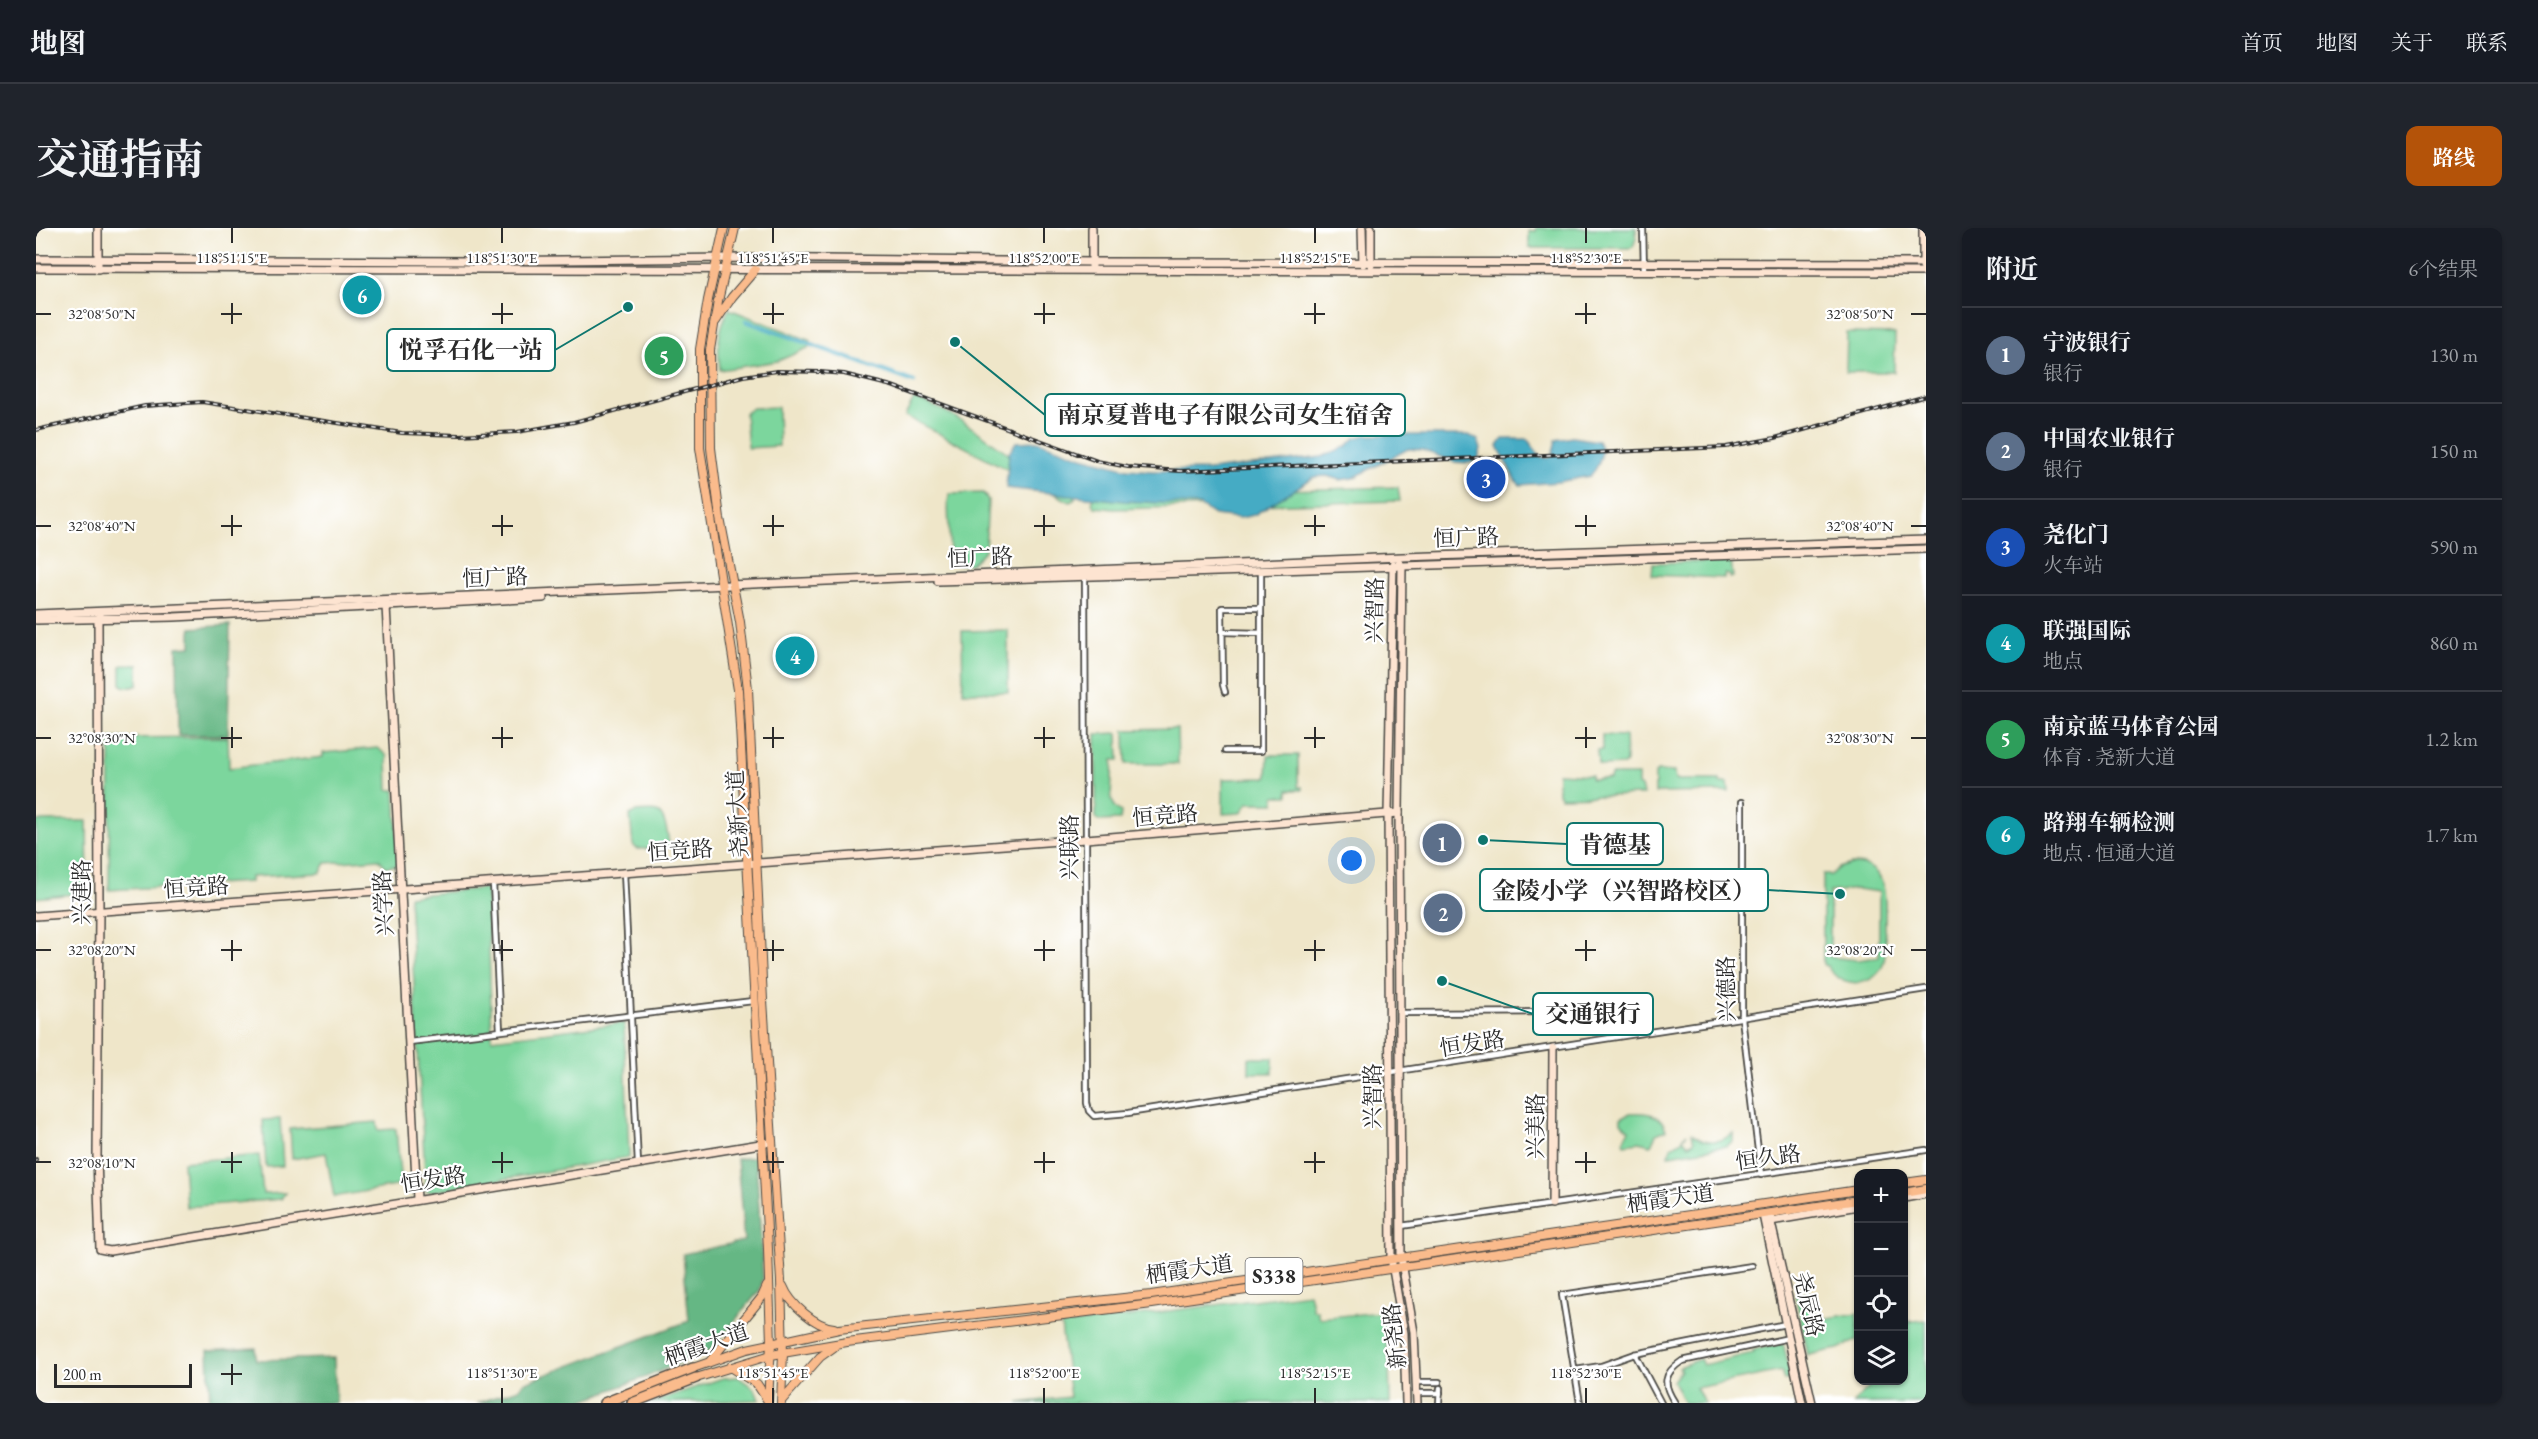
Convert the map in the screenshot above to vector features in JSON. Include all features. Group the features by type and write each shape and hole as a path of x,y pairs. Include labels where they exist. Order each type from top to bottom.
{"highway":[{"name":"栖霞大道","path":"604,1403 693,1368"},
{"name":"栖霞大道","path":"632,1403 696,1378"}],"main road":[{"name":"尧新大道","path":"724,228 700,349 700,426 704,485 723,587 738,690 771,1343 768,1402"},
{"name":"尧新大道","path":"735,228 714,325 711,350 711,448 716,495 734,587 748,689 771,1141 781,1281 783,1340 781,1402"},
{"path":"714,325 732,297 755,270"},
{"path":"1908,1182 1926,1180"},
{"path":"1908,1192 1926,1189"},
{"name":"栖霞大道","path":"693,1368 771,1343 839,1329 1151,1295 1854,1191"},
{"name":"栖霞大道","path":"696,1378 771,1355 847,1342 1152,1304 1403,1266 1768,1216 1854,1201"},
{"path":"711,1361 762,1297 768,1281"},
{"path":"781,1281 789,1298 818,1324 839,1329"},
{"path":"781,1402 820,1357 847,1342"},
{"path":"730,1367 757,1384 768,1402"}],"street":[{"path":"98,228 98,269"},
{"path":"1092,228 1092,271"},
{"path":"1362,228 1367,261"},
{"path":"1367,271 1371,228"},
{"path":"1643,228 1644,271"},
{"path":"1923,228 1925,267"},
{"path":"36,259 496,261 728,258 1092,262 1643,262 1925,267"},
{"path":"36,268 1644,271 1925,267"},
{"name":"恒广路","path":"734,587 1392,558 1926,540"},
{"name":"恒广路","path":"36,614 723,587 1926,549"},
{"name":"兴智路","path":"1392,558 1402,566 1399,813 1401,1257 1403,1266"},
{"name":"兴智路","path":"1392,558 1388,813 1390,1258 1393,1268"},
{"path":"1225,751 1261,751 1261,570"},
{"name":"兴联路","path":"1085,576 1087,1103 1089,1111 1094,1116"},
{"name":"恒广路","path":"36,620 98,620 723,587"},
{"name":"兴学路","path":"386,606 417,1199"},
{"path":"1225,692 1222,685 1222,608 1261,608"},
{"path":"98,620 107,611"},
{"name":"兴建路","path":"98,620 97,1156 99,1249"},
{"path":"1222,632 1261,633"},
{"name":"兴德路","path":"1742,802 1742,1018 1761,1175"},
{"name":"恒竞路","path":"36,916 1086,839 1399,813"},
{"path":"624,872 638,1164"},
{"path":"493,882 500,1031"},
{"name":"恒发路","path":"1094,1116 1128,1113 1400,1072 1926,989"},
{"path":"409,1042 753,1000"},
{"name":"恒发路","path":"1400,1013 1553,1012"},
{"name":"兴美路","path":"1552,1204 1553,1048"},
{"name":"恒发路","path":"99,1249 110,1251 771,1141"},
{"name":"恒久路","path":"1401,1226 1926,1150"},
{"path":"1908,1197 1926,1194"},
{"path":"1768,1216 1854,1206"},
{"name":"尧辰路","path":"1768,1216 1785,1324 1803,1403"},
{"name":"尧辰路","path":"1768,1216 1812,1403"},
{"name":"新尧路","path":"1403,1266 1414,1332 1417,1403"},
{"path":"1580,1403 1562,1295 1752,1266"},
{"name":"新尧路","path":"1393,1268 1404,1333 1406,1403"},
{"path":"1575,1370 1601,1366 1635,1354 1785,1324"},
{"path":"1675,1403 1667,1391 1666,1383 1673,1367 1682,1361 1789,1338"},
{"path":"1635,1354 1661,1403"},
{"path":"1416,1382 1439,1388"},
{"path":"1417,1393 1439,1388"},
{"path":"1439,1388 1439,1403"}],"green space":[{"path":"1536,228 1636,228 1636,238 1633,247 1630,248 1529,248 1529,231 1536,231"},
{"path":"729,309 811,341 808,348 778,361 720,370 719,338"},
{"path":"1847,333 1895,334 1894,372 1846,372"},
{"path":"914,399 966,423 1043,475 1079,488 1074,500 1070,502 905,416"},
{"path":"778,407 779,446 748,448 745,413 752,408"},
{"path":"1398,487 1400,501 1114,509 1095,507 1092,503 1095,495"},
{"path":"983,493 988,500 985,550 971,564 957,565 950,560 948,502 950,494"},
{"path":"1731,561 1733,577 1730,578 1730,575 1725,574 1724,578 1652,575 1653,563"},
{"path":"230,625 228,735 178,735 177,647 191,646 191,628"},
{"path":"1008,630 1008,692 963,692 962,631"},
{"path":"138,665 138,685 129,687 121,684 121,666"},
{"path":"1177,729 1178,764 1126,764 1125,730"},
{"path":"1118,733 1119,760 1113,760 1111,796 1115,808 1121,812 1120,820 1100,821 1096,818 1096,734"},
{"path":"1602,735 1625,736 1626,762 1624,765 1602,766 1598,764 1597,750 1602,750"},
{"path":"228,737 229,768 323,757 323,753 378,748 387,756 388,790 395,790 399,865 386,867 379,859 326,863 320,873 250,877 250,882 109,890 110,738"},
{"path":"1268,755 1298,755 1298,787 1302,787 1302,790 1288,790 1288,796 1275,796 1275,803 1248,803 1241,813 1223,814 1223,779 1267,778"},
{"path":"1657,771 1674,772 1675,780 1720,780 1720,783 1728,783 1729,792 1655,793"},
{"path":"1558,773 1591,775 1591,779 1610,779 1611,775 1638,775 1638,785 1643,795 1561,797 1558,793"},
{"path":"652,811 660,814 668,836 669,844 666,848 637,849 633,845 630,815 636,812"},
{"path":"36,821 87,821 88,890 83,893 36,898"},
{"path":"1851,864 1864,865 1873,869 1883,885 1886,946 1884,961 1878,973 1864,982 1847,982 1823,965 1823,874 1830,876 1839,868","holes":["1857,889 1879,892 1879,957 1857,960 1830,957 1830,892"]},
{"path":"487,888 492,1039 624,1023 629,1157 431,1192 426,1191 409,896"},
{"path":"1249,1058 1273,1058 1273,1073 1249,1073"},
{"path":"1630,1113 1647,1113 1657,1117 1666,1130 1656,1134 1651,1145 1639,1142 1625,1144 1624,1140 1629,1130 1621,1122 1621,1118"},
{"path":"280,1119 283,1166 266,1167 263,1120"},
{"path":"377,1122 378,1130 396,1129 401,1185 334,1197 326,1153 292,1159 290,1129"},
{"path":"1687,1133 1683,1139 1688,1145 1694,1142 1692,1133 1707,1141 1717,1141 1733,1133 1733,1141 1726,1146 1669,1155 1671,1147 1682,1140"},
{"path":"259,1155 263,1194 285,1193 281,1199 186,1207 183,1162"},
{"path":"756,1157 763,1279 760,1290 711,1350 576,1403 477,1403 519,1389 523,1383 689,1321 683,1254 744,1241 737,1159"},
{"path":"1810,1291 1817,1320 1854,1314 1854,1342 1838,1349 1808,1355 1795,1294"},
{"path":"1309,1293 1313,1310 1317,1310 1319,1318 1382,1312 1389,1361 1390,1403 1018,1403 1070,1397 1061,1325"},
{"path":"1926,1320 1926,1403 1853,1403 1871,1385 1908,1385 1908,1322"},
{"path":"1783,1343 1792,1378 1784,1381 1781,1371 1696,1388 1705,1403 1684,1403 1673,1381 1681,1370 1679,1367 1700,1359 1703,1365"},
{"path":"256,1348 256,1360 334,1358 336,1403 210,1403 208,1351"},
{"path":"738,1377 755,1389 759,1400 650,1403 723,1378"}],"water":[{"path":"1366,435 1468,435 1478,440 1481,449 1478,459 1470,463 1454,462 1422,450 1408,449 1353,478 1340,480 1327,476 1314,477 1254,515 1240,518 1214,515 1199,505 1124,501 1006,488 1009,453 1016,442 1038,441 1082,457 1128,469 1209,470 1322,457 1347,446 1355,438"},
{"path":"1572,437 1598,441 1601,450 1600,459 1590,476 1558,482 1520,485 1515,480 1498,446 1503,439 1527,439 1541,457 1549,458 1552,456 1556,440"}],"waterway":[{"path":"746,321 914,382"}],"railway":[{"path":"36,430 145,406 202,402 402,433 459,435 517,432 574,422 743,376 777,371 820,372 844,374 892,386 1097,461 1128,467 1180,471 1726,447 1775,438 1926,396"}],"place":[{"name":"路翔车辆检测","path":"362,295"},
{"name":"悦孚石化一站","path":"628,307"},
{"name":"南京夏普电子有限公司女生宿舍","path":"955,342"},
{"name":"南京蓝马体育公园","path":"664,356"},
{"name":"尧化门","path":"1486,479"},
{"name":"联强国际","path":"795,656"},
{"name":"肯德基","path":"1483,840"},
{"name":"宁波银行","path":"1442,843"},
{"name":"金陵小学（兴智路校区）","path":"1840,894"},
{"name":"中国农业银行","path":"1443,913"},
{"name":"交通银行","path":"1442,981"}]}
